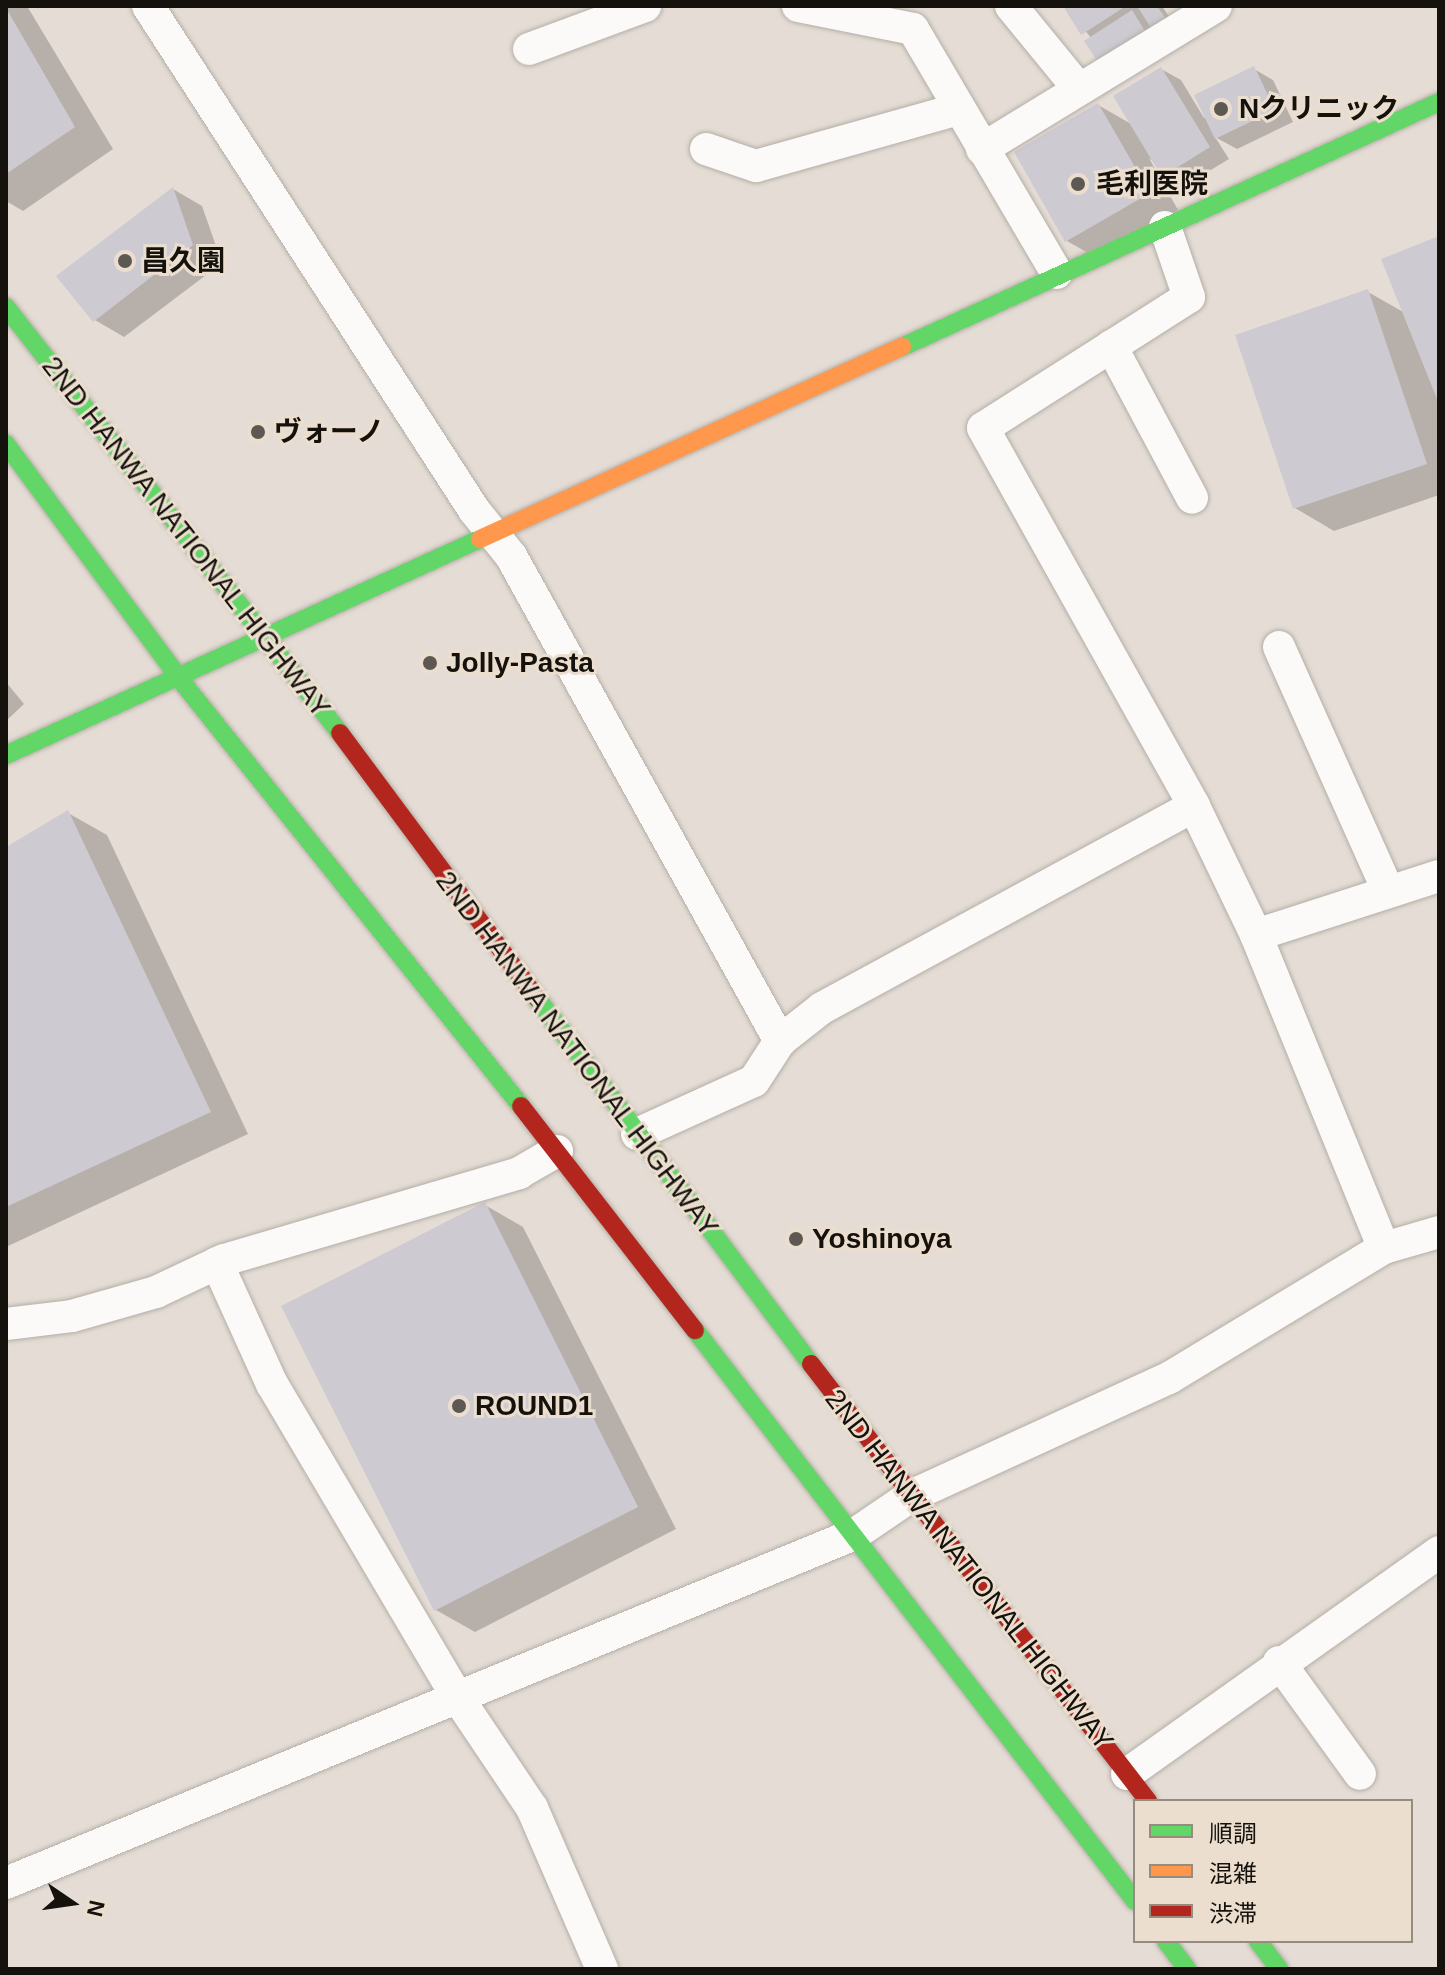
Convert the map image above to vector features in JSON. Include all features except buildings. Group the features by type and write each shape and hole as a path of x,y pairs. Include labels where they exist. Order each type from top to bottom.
{"main road":[{"path":"6,755 1057,273 1439,102"},
{"name":"2ND HANWA NATIONAL HIGHWAY","path":"6,307 269,637 637,1134 911,1496 1146,1799"},
{"path":"6,444 179,678 557,1151 1133,1898"},
{"path":"1168,1943 1187,1969"},
{"path":"1260,1943 1279,1969"}],"street":[{"path":"148,6 489,533 511,556 780,1041"},
{"path":"529,49 645,6"},
{"path":"798,6 913,29 1057,273"},
{"path":"1011,6 1079,89"},
{"path":"982,149 1213,7"},
{"path":"706,149 756,166 959,109"},
{"path":"1165,227 1189,297 983,428 1194,806 1256,935 1384,1248"},
{"path":"1111,346 1192,498"},
{"path":"1279,647 1388,891"},
{"path":"637,1134 754,1081 780,1041 822,1008 1194,806"},
{"path":"1256,935 1439,876"},
{"path":"6,1324 128,1300 217,1263 519,1173 557,1151"},
{"path":"6,1883 456,1695 855,1534 911,1496 1169,1378 1384,1248 1439,1232"},
{"path":"217,1263 272,1384 456,1695 532,1808 602,1969"},
{"path":"1127,1774 1279,1662 1434,1564"},
{"path":"1279,1662 1360,1774"}],"traffic: fast":[{"path":"902,347 1439,102"},
{"path":"6,307 340,733"},
{"path":"6,444 179,678 521,1106"},
{"path":"6,755 480,539"},
{"path":"537,998 811,1364"},
{"path":"695,1330 1133,1898"},
{"path":"1168,1943 1187,1969"},
{"path":"1260,1943 1279,1969"}],"traffic: slow":[{"path":"480,539 902,347"}],"traffic: jam":[{"path":"340,733 537,998"},
{"path":"521,1106 695,1330"},
{"path":"811,1364 1146,1799"}],"place":[{"name":"Nクリニック","path":"1221,109"},
{"name":"毛利医院","path":"1078,184"},
{"name":"昌久園","path":"125,261"},
{"name":"ヴォーノ","path":"258,432"},
{"name":"Jolly-Pasta","path":"430,663"},
{"name":"Yoshinoya","path":"796,1239"},
{"name":"ROUND1","path":"459,1406"}]}
